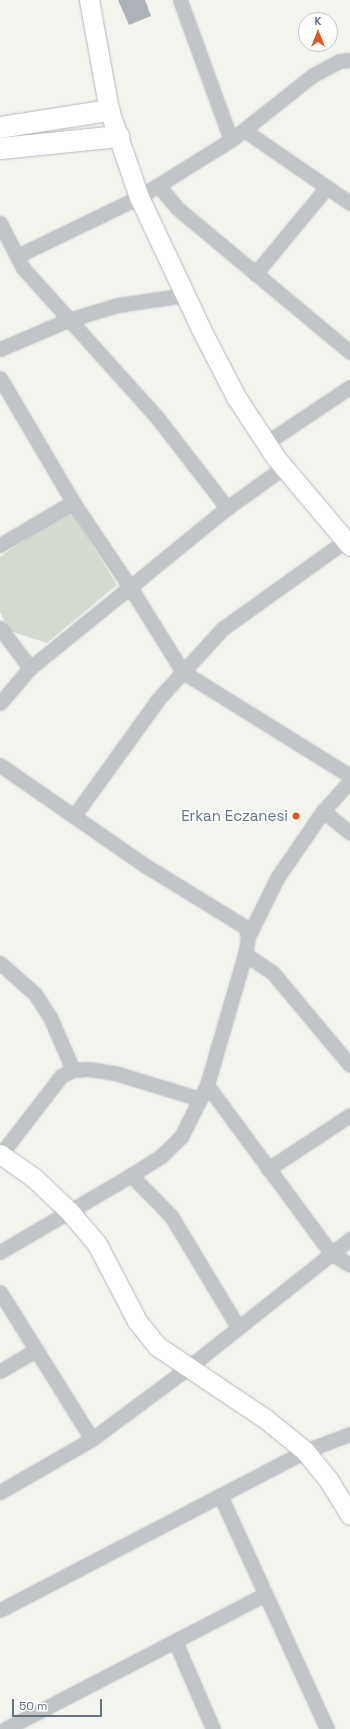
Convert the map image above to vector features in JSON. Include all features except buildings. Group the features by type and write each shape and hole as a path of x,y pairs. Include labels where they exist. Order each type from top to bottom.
{"main road":[{"path":"89,0 109,110 140,197 186,295 236,397 266,443 284,467 348,543"},
{"path":"0,127 109,110"},
{"path":"0,148 118,136"},
{"path":"0,1154 32,1176 69,1210 97,1244 137,1321 157,1346 267,1420 305,1451 328,1479 350,1515"}],"street":[{"path":"180,0 232,140"},
{"path":"17,256 140,197 232,140 313,75 339,61 350,60"},
{"path":"244,130 350,204"},
{"path":"158,186 177,208 350,352"},
{"path":"255,274 327,188"},
{"path":"0,223 23,268 68,320 156,416 227,508"},
{"path":"0,349 68,320 118,305 186,295"},
{"path":"0,378 73,502 130,587 183,672 350,776"},
{"path":"266,443 350,387"},
{"path":"0,703 30,668 227,508 284,467"},
{"path":"0,545 73,502"},
{"path":"74,816 159,698 222,629 348,543"},
{"path":"0,628 30,668"},
{"path":"0,765 146,866 245,927 248,937"},
{"path":"0,1252 161,1156 180,1137 207,1085 245,954 248,937 277,878 323,812 350,781"},
{"path":"323,812 350,833"},
{"path":"245,954 273,973 350,1065"},
{"path":"0,963 35,994 50,1016 73,1070"},
{"path":"0,1154 61,1076 73,1070 89,1069 115,1073 200,1099"},
{"path":"207,1085 331,1254 350,1265"},
{"path":"268,1169 350,1115"},
{"path":"131,1175 171,1216 238,1327"},
{"path":"0,1492 92,1438 189,1367 350,1239"},
{"path":"0,1292 92,1438"},
{"path":"0,1371 36,1350"},
{"path":"0,1610 305,1451 350,1434"},
{"path":"220,1495 327,1729"},
{"path":"5,1729 265,1594"},
{"path":"174,1641 213,1729"}],"shaded area":[{"path":"70,509 117,585 47,643 10,631 0,612 0,557"}],"place":[{"name":"Erkan Eczanesi","path":"296,816"}]}
